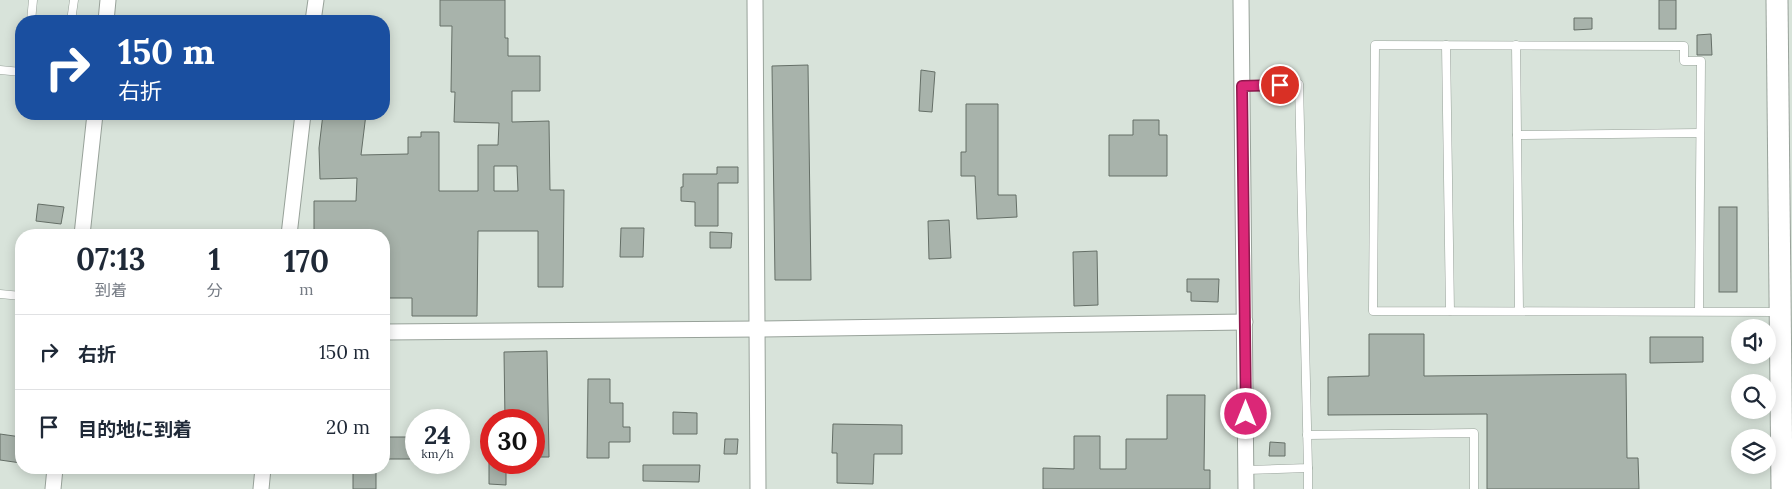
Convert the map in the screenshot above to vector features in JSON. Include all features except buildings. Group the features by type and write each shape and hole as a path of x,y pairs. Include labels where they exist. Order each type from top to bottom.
{"main road":[{"path":"1777,0 1785,319 1782,489"}],"street":[{"path":"107,15 108,0"},
{"path":"315,15 316,0"},
{"path":"755,0 758,489"},
{"path":"1241,0 1246,489"},
{"path":"83,229 94,120"},
{"path":"290,229 302,120"},
{"path":"390,332 1245,322"},
{"path":"53,489 54,474"},
{"path":"261,489 262,474"}],"lane":[{"path":"32,15 33,0"},
{"path":"72,15 74,0"},
{"path":"1699,312 1701,61 1684,61 1684,46 1375,45 1373,311 1699,312 1785,319"},
{"path":"1446,45 1450,311"},
{"path":"1516,45 1518,311"},
{"path":"0,70 15,71"},
{"path":"1242,86 1299,84 1308,489"},
{"path":"1517,135 1700,134"},
{"path":"0,294 15,295"},
{"path":"1307,435 1474,433 1474,489"},
{"path":"1246,470 1308,468"}],"route":[{"path":"1246,414 1242,86 1280,85"}]}
